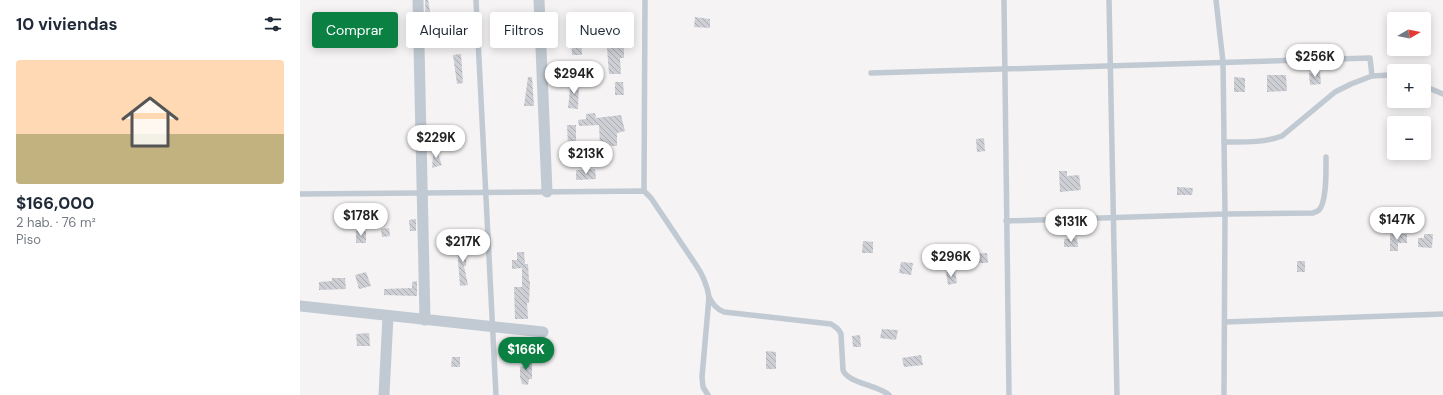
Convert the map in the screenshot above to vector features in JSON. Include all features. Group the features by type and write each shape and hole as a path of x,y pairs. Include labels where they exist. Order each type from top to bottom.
{"street":[{"path":"418,0 425,320"},
{"path":"539,0 547,192"},
{"path":"300,306 542,332"},
{"path":"384,395 388,316"}],"lane":[{"path":"476,0 496,395"},
{"path":"645,0 644,191 651,198 703,275 709,297 713,305 718,310 724,312 831,324 836,326 840,330 841,334 844,374 853,379 882,389 890,395"},
{"path":"1004,0 1009,395"},
{"path":"1109,0 1117,395"},
{"path":"1216,0 1223,62 1225,322 1224,395"},
{"path":"871,73 1370,58 1372,76"},
{"path":"1224,142 1273,140 1282,136 1335,92 1372,76 1387,75"},
{"path":"1431,89 1443,94"},
{"path":"1006,221 1224,214 1313,213 1319,210 1323,204 1326,157"},
{"path":"300,194 644,191"},
{"path":"708,395 703,387 702,377 709,297"},
{"path":"1225,322 1443,314"}],"building":[{"path":"425,0 428,0 430,12 426,12"},
{"path":"695,17 710,19 710,28 694,27"},
{"path":"572,48 582,48 582,55 572,55"},
{"path":"607,48 624,48 624,58 620,58 621,74 609,74"},
{"path":"461,54 463,83 457,84 453,55"},
{"path":"1320,72 1321,84 1310,85 1309,73"},
{"path":"1267,75 1286,75 1287,91 1267,92"},
{"path":"528,77 532,77 534,106 524,106"},
{"path":"1234,77 1245,78 1245,92 1234,92"},
{"path":"571,81 579,82 578,109 568,108"},
{"path":"615,82 623,82 624,95 615,95"},
{"path":"595,113 596,118 621,115 625,131 617,133 617,146 600,146 599,125 579,126 578,120 586,119 586,114"},
{"path":"567,125 576,125 576,146 568,146"},
{"path":"984,138 985,151 977,152 976,139"},
{"path":"434,144 442,165 432,168"},
{"path":"595,169 596,179 576,180 576,170"},
{"path":"1059,171 1067,171 1067,176 1079,175 1081,190 1060,192"},
{"path":"1177,187 1193,188 1192,195 1177,195"},
{"path":"416,219 416,231 410,231 409,220"},
{"path":"389,228 390,236 382,237 381,229"},
{"path":"356,231 366,231 366,243 356,243"},
{"path":"1390,234 1407,234 1407,243 1398,243 1398,251 1390,251"},
{"path":"1424,234 1433,234 1432,248 1418,247 1418,238 1424,238"},
{"path":"1077,238 1078,247 1064,247 1064,239"},
{"path":"863,241 873,242 873,253 862,253"},
{"path":"459,242 467,242 466,266 464,266 468,285 460,286 458,260"},
{"path":"517,252 524,252 525,264 528,264 530,281 529,303 527,303 528,319 515,319 514,287 522,287 522,268 512,269 512,260 517,260"},
{"path":"987,253 988,263 978,263 978,261 959,261 959,254"},
{"path":"1297,261 1305,261 1305,272 1297,272"},
{"path":"901,262 913,263 911,275 899,273"},
{"path":"955,271 957,283 948,285 946,272"},
{"path":"366,272 371,286 359,289 355,275"},
{"path":"332,278 345,278 346,289 319,290 319,282 332,281"},
{"path":"417,281 417,296 384,295 384,289 412,288 412,282"},
{"path":"882,329 898,330 896,340 880,338"},
{"path":"369,333 370,346 357,346 356,334"},
{"path":"860,335 861,347 853,347 852,336"},
{"path":"534,338 540,339 540,352 532,351"},
{"path":"766,351 776,352 776,369 766,369"},
{"path":"921,355 923,365 904,367 902,358"},
{"path":"452,357 460,357 460,367 451,367"},
{"path":"524,357 532,357 532,379 529,379 528,385 522,384 520,377 520,367 524,366"}]}
